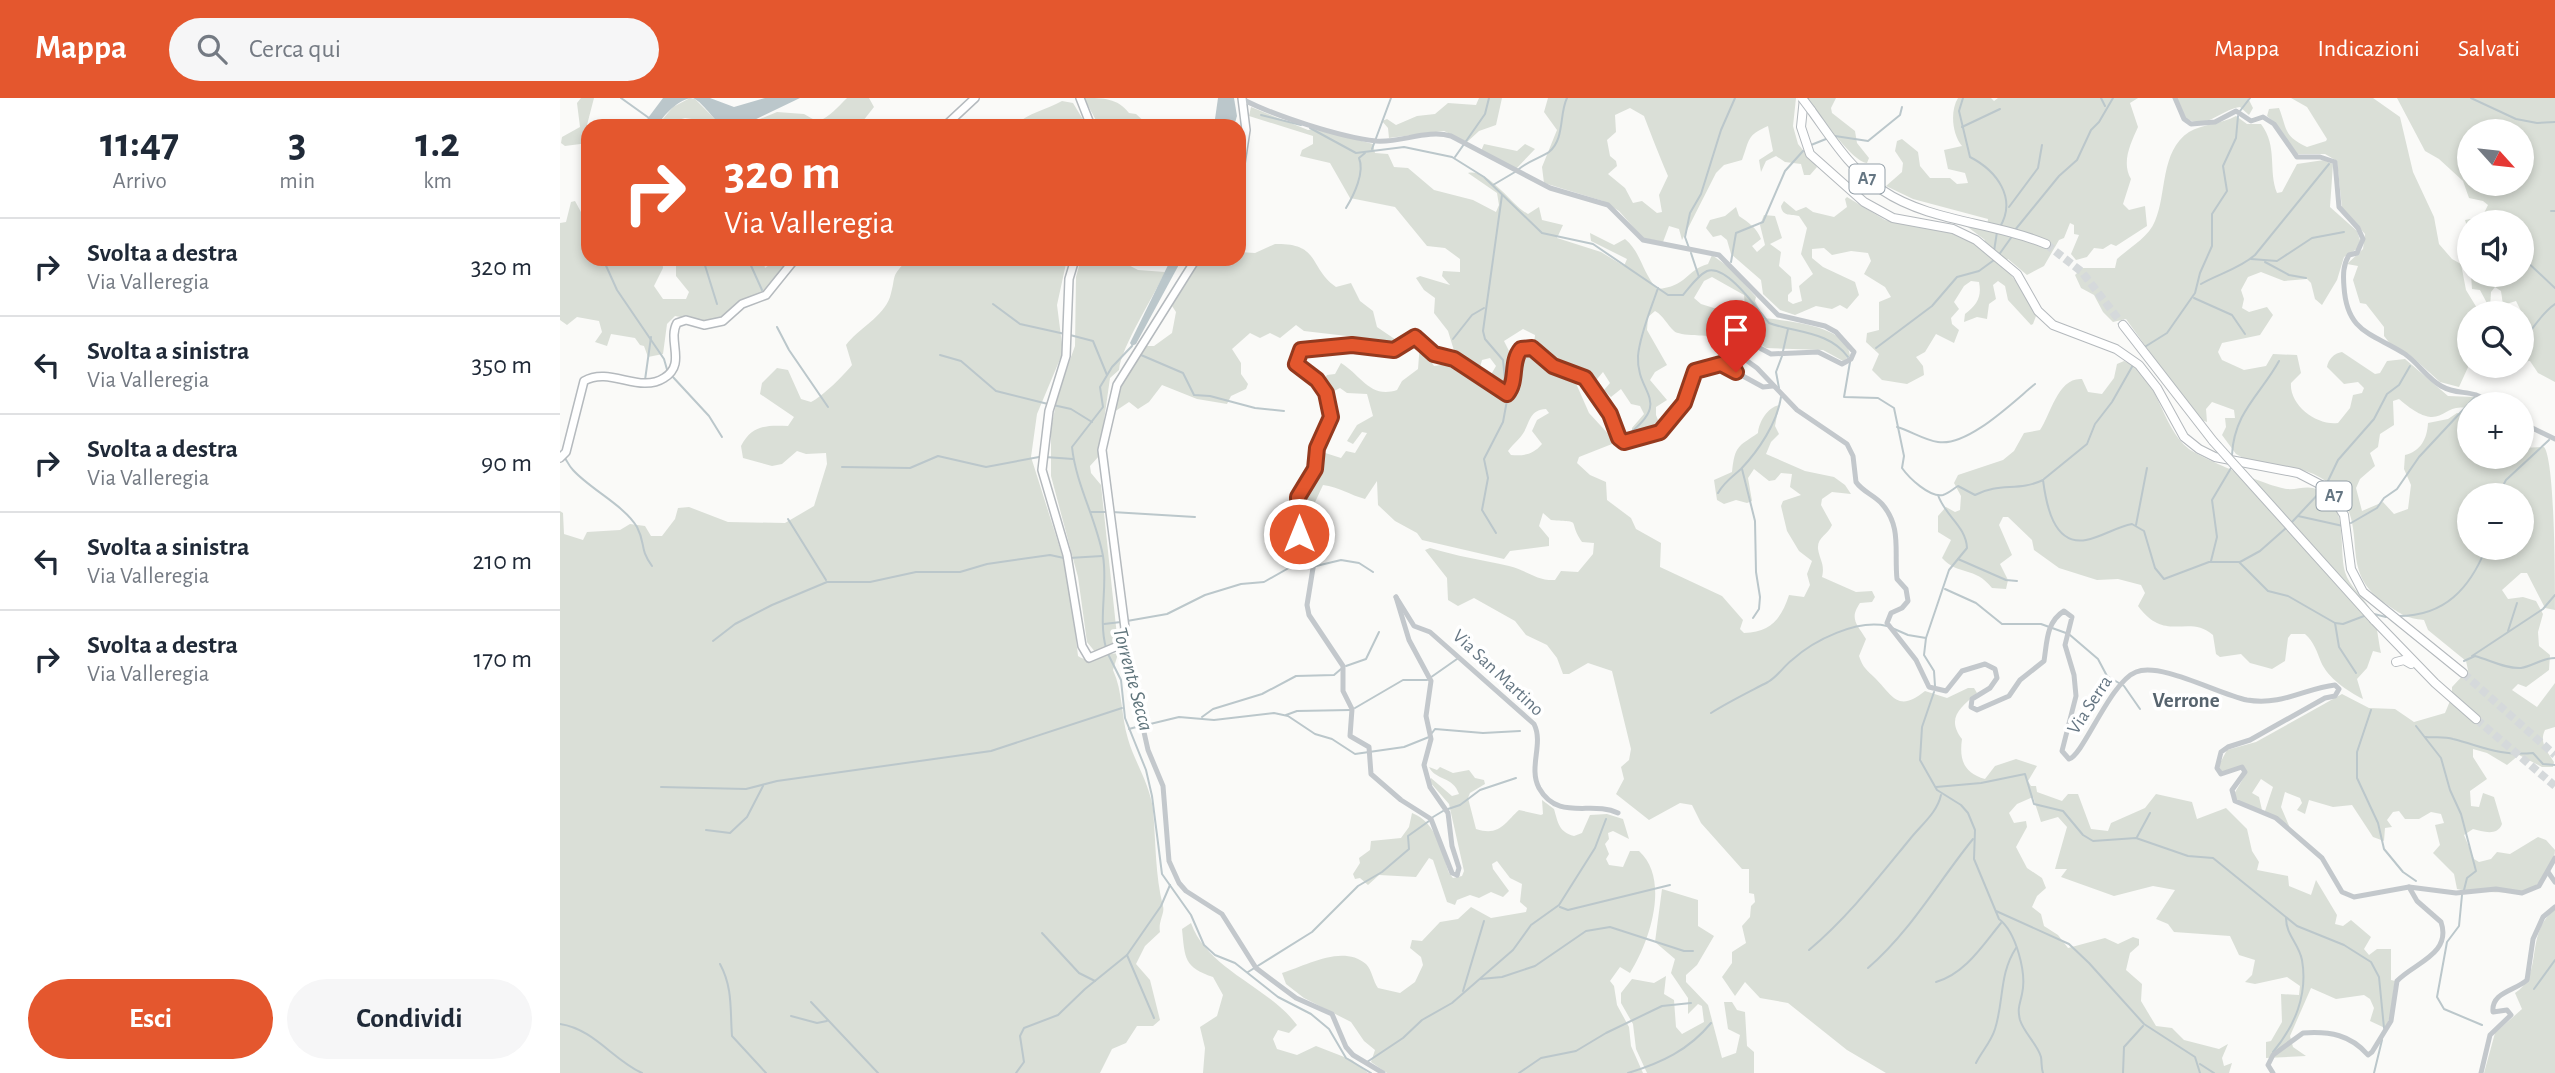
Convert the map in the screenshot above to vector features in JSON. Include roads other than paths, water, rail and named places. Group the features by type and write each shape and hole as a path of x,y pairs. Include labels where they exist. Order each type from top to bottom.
{"highway":[{"name":"A7","path":"1803,98 1842,153 1875,185 1915,206 2046,244"},
{"name":"A7","path":"1803,98 1800,115 1803,139 1813,158 1828,172 1888,217 1957,230 1976,240 2014,271 2038,311 2053,326 2123,353 2152,380 2179,429 2199,449 2215,457 2298,473 2327,488 2344,515 2351,569 2363,592 2463,673"},
{"path":"2123,325 2213,441 2374,620 2444,692"},
{"path":"2374,620 2386,638"},
{"path":"2396,662 2407,661 2476,719"}],"main road":[{"path":"952,119 975,98"},
{"path":"1080,98 1088,119"},
{"path":"1242,98 1245,119"},
{"path":"560,458 566,452 584,381 606,376 643,384 663,379 671,372 677,359 674,333 677,323 686,320 704,325 723,321 742,304 766,295 789,266"},
{"path":"1073,266 1069,279 1066,356 1049,411 1042,470 1067,555 1085,655 1096,657 1117,647 1125,628 1102,450 1117,385 1192,266"}],"street":[{"name":"Via Serra","path":"1242,98 1276,113 1377,141 1434,135 1451,136 1550,188 1608,205 1643,240 1719,255 1774,312 1831,329 1852,347 1853,356 1842,364 1818,352 1771,354 1747,340 1734,342 1733,352 1757,368 1797,410 1847,444 1853,456 1856,482 1875,497 1891,516 1898,545 1897,579 1906,589 1908,601 1902,608 1891,612 1887,623 1916,660 1928,687 1946,691 1962,671 1986,664 1995,669 1997,678 1990,688 1972,699 1971,707 1977,710 2009,696 2020,680 2044,661 2050,628 2064,611 2072,617 2065,645 2076,686 2062,751 2069,759 2078,752 2102,710 2128,676 2136,671 2152,668 2166,671 2190,683 2244,699 2266,702 2335,685 2339,688 2335,696 2325,698 2250,740 2228,747 2221,752 2217,768 2221,774 2242,767 2245,772 2232,790 2235,802 2276,818 2322,858 2346,895 2354,897 2409,887 2456,892 2496,889 2522,894 2539,886 2555,858"},
{"path":"2175,98 2179,111 2191,124 2215,122 2236,111 2251,121 2263,117 2274,124 2297,157 2320,157 2335,162 2339,207 2358,228 2363,239 2357,253 2349,255 2345,262 2343,275 2348,311 2357,325 2369,336 2404,354 2441,386 2471,392"},
{"name":"Via San Martino","path":"1618,813 1607,809 1567,809 1551,801 1539,787 1535,774 1538,733 1534,724 1430,632 1414,626 1396,597 1409,640 1431,681 1426,716 1431,739 1424,765 1430,787 1448,813 1460,868 1457,875 1452,873 1431,819 1401,800 1371,775 1369,747 1350,736 1352,709 1343,691 1343,666 1309,615 1307,606 1314,562 1299,534 1298,497 1315,469 1317,448 1331,412 1326,393 1317,380 1296,364 1297,354 1311,348 1332,349 1352,345 1394,350 1415,337 1434,354 1454,359 1507,394 1512,384 1517,354 1521,349 1532,348 1553,366 1585,378 1610,414 1619,438 1624,442 1660,432 1684,403 1692,375 1700,369 1721,364 1763,387 1773,386"},
{"path":"2534,428 2555,439"},
{"path":"1117,647 1133,683 1147,750 1163,786 1169,861 1179,883 1186,891 1222,914 1256,968 1292,995 1332,1014 1346,1047 1353,1055 1383,1073"},
{"path":"2548,872 2555,882"},
{"path":"2273,1073 2268,1065 2273,1055 2303,1033 2348,1037 2358,1042 2368,1055 2372,1052 2391,1021 2397,981 2432,955 2443,937 2441,922 2417,901 2409,887"},
{"path":"2482,1073 2492,1030 2511,1015 2507,1010 2495,1014 2492,1007 2500,995 2527,980 2533,939 2543,917 2555,907"}],"waterway":[{"path":"621,98 649,118"},
{"path":"1372,149 1391,98"},
{"path":"1455,157 1485,114 1489,98"},
{"path":"1519,169 1554,147 1560,133 1567,98"},
{"path":"1689,248 1685,237 1690,213 1701,194 1721,130 1735,98"},
{"path":"1963,98 1959,111 1970,157 1996,178 2005,196 2005,216 2000,227"},
{"path":"2101,98 2105,106"},
{"path":"2015,230 2059,176 2077,160 2091,130 2113,98"},
{"path":"2240,111 2250,98"},
{"path":"2471,98 2516,119 2537,123 2555,122"},
{"path":"1835,136 1868,141 1900,115 1902,107"},
{"path":"1962,127 2000,109"},
{"path":"1261,115 1301,125"},
{"path":"2143,348 2167,333 2195,293 2200,273 2212,246 2212,214 2227,191 2223,166 2236,138 2238,116"},
{"path":"1310,128 1356,153 1404,147 1452,157 1484,177 1542,233 1593,244 1668,295 1683,295 1707,271 1724,274 1769,323 1822,337 1840,348 1848,357"},
{"path":"1811,145 1826,139"},
{"path":"2009,207 2038,168 2042,145"},
{"path":"1731,262 1736,233 1763,222 1785,171 1803,151"},
{"path":"1346,208 1360,177 1359,158 1365,153"},
{"path":"2201,284 2255,255 2329,164"},
{"path":"1493,185 1515,172"},
{"path":"1502,195 1483,331 1485,339 1503,360 1506,390"},
{"path":"1994,251 1997,232"},
{"path":"2251,259 2277,261 2312,238 2344,232"},
{"path":"1998,256 2013,235"},
{"path":"1691,253 1699,277"},
{"path":"1876,348 1932,306 1957,277 1979,271 1994,260"},
{"path":"2265,262 2289,275 2306,278"},
{"path":"606,266 617,290 664,359 668,373"},
{"path":"705,266 717,304"},
{"path":"751,266 762,290"},
{"path":"2534,268 2555,288"},
{"path":"1626,436 1648,414 1650,405 1639,369 1638,356 1643,330 1658,288"},
{"path":"2194,298 2232,315 2245,334"},
{"path":"993,304 1020,324 1065,334"},
{"path":"2534,326 2555,304"},
{"path":"1453,339 1472,315 1484,308"},
{"path":"777,327 789,350 828,407"},
{"path":"1783,351 1788,329"},
{"path":"1070,335 1093,341 1107,375"},
{"path":"645,380 651,337"},
{"name":"Torrente Secca","path":"1106,648 1103,626 1103,556 1072,447 1103,407 1100,387 1112,367 1132,346"},
{"path":"940,355 961,361 996,391 1048,404"},
{"path":"1141,355 1183,373 1194,395 1210,396 1255,408 1284,411"},
{"path":"1779,388 1776,372 1782,356"},
{"path":"2232,455 2243,415 2279,361"},
{"path":"1850,362 1844,397 1878,398 1894,408 1904,456 1902,468 1926,490 1943,495 1958,486 1975,495 2043,480 2053,521 2066,536 2075,540 2086,540 2132,524 2144,531 2155,568 2164,579 2209,562 2239,562 2268,591 2288,596 2335,623 2339,647 2356,673"},
{"path":"2044,479 2087,444 2095,424 2112,402 2133,365"},
{"path":"2327,483 2338,460 2374,419 2387,394 2399,385 2410,366"},
{"path":"672,376 709,416 722,437"},
{"path":"1897,427 1933,441 1950,442 1990,421 2035,384"},
{"path":"1496,533 1482,510 1488,478 1484,459 1503,422 1508,395"},
{"path":"1718,493 1761,445 1776,417 1781,397"},
{"path":"1053,405 1071,409 1092,422"},
{"path":"2351,523 2377,508 2384,498 2397,489 2419,457 2457,416"},
{"path":"2504,483 2549,440"},
{"path":"560,453 580,477 632,519 640,533 645,555 652,566"},
{"path":"842,467 910,468 938,456 986,467 1039,457"},
{"path":"1045,457 1073,459"},
{"path":"2136,525 2147,468"},
{"path":"2211,561 2217,537 2212,500 2231,468"},
{"path":"1742,469 1755,521 1756,572 1760,597 1759,609 1753,618"},
{"path":"2292,522 2322,490"},
{"path":"1935,686 1934,671 1924,655 1926,638 1949,570 1967,548 1963,533 1938,495"},
{"path":"1091,512 1107,512"},
{"path":"1112,512 1195,517"},
{"path":"2298,516 2343,526"},
{"path":"788,519 826,580"},
{"path":"2240,562 2260,551 2286,528"},
{"path":"713,641 735,624 827,582 870,582 916,572 960,572 987,564 1050,555 1064,558"},
{"path":"1069,558 1102,556"},
{"path":"1958,559 2006,580 2017,581"},
{"path":"1127,621 1167,614 1205,595 1241,584 1264,582 1294,565 1312,567 1341,560 1359,563 1373,572"},
{"path":"2399,616 2415,615 2443,605 2464,587 2481,560"},
{"path":"1945,589 1976,603 2002,624 2041,624 2066,633"},
{"path":"2472,656 2543,609 2555,595"},
{"path":"2508,631 2517,603"},
{"path":"2374,614 2386,617"},
{"path":"2335,623 2343,624 2364,616"},
{"path":"1104,624 1121,622"},
{"path":"1711,713 1771,680 1812,645 1836,633 1863,626 1887,626"},
{"path":"1892,628 1908,635 1926,638"},
{"path":"1346,666 1366,659 1379,632"},
{"path":"2070,635 2098,659 2107,676 2124,686 2140,709"},
{"name":"Torrente Secca","path":"1108,654 1121,680 1125,718 1146,770 1162,874 1191,915 1204,945 1215,955 1235,963 1278,997 1311,1014 1329,1029 1346,1058 1371,1073"},
{"path":"2464,661 2475,656 2504,666 2521,668 2555,658"},
{"path":"1355,708 1403,680 1427,680 1457,659"},
{"path":"1202,717 1213,709 1262,694 1296,676 1334,675 1341,669"},
{"path":"1934,692 1922,727 1920,760 1937,790 1961,805 1968,813 1975,830 1974,859 1999,919 2010,933 2019,954 2023,975 2019,1016 2039,1052 2043,1073"},
{"path":"661,787 746,789 777,781 991,751 1122,708"},
{"path":"1286,715 1297,711 1350,710"},
{"path":"2371,710 2357,752 2357,778 2378,823 2384,849 2403,872 2416,881"},
{"path":"1146,725 1179,717 1214,720 1274,713 1288,716 1315,734 1332,739 1355,754 1404,747 1429,737"},
{"path":"1129,729 1140,726"},
{"path":"2416,726 2441,758 2450,790 2461,814 2476,871 2467,878 2464,890"},
{"path":"1432,733 1435,729 1483,733 1520,731"},
{"path":"2425,737 2450,738 2501,752 2533,753 2543,764 2555,765"},
{"path":"1936,787 1981,783 2025,774 2034,804 2063,811 2083,835 2093,841 2136,838 2188,856 2213,858 2297,926 2344,945 2371,962 2379,977 2384,1028"},
{"path":"1448,809 1460,805 1480,790 1516,778"},
{"path":"706,830 730,833 747,817 763,786"},
{"path":"1809,950 1850,911 1874,883 1932,813 1941,795"},
{"path":"1433,817 1443,811"},
{"path":"2137,837 2150,813"},
{"path":"1367,1062 1403,1038 1422,1020 1452,1003 1513,950 1531,925 1559,905 1595,848 1606,819"},
{"path":"1248,972 1312,932 1358,886 1382,872 1409,849 1408,836 1429,821"},
{"path":"1868,968 1898,938 1973,839"},
{"path":"1016,1073 1024,1062 1020,1036 1024,1028 1058,1015 1127,955 1161,906 1170,885"},
{"path":"1560,907 1568,910 1670,885"},
{"path":"2462,895 2459,926 2447,942 2437,997 2444,1009 2482,1025"},
{"path":"1996,911 2069,944 2144,1024 2195,1057 2200,1073"},
{"path":"2273,1052 2288,1031 2298,1009 2303,985 2302,960 2286,918"},
{"path":"1463,991 1484,921"},
{"path":"1936,982 1965,966 2001,923"},
{"path":"1480,979 1502,977 1535,966 1586,931 1610,927 1684,951 1693,951"},
{"path":"1042,933 1079,973 1095,981"},
{"path":"1976,1063 1995,1029 2004,978 2016,948"},
{"path":"1127,955 1154,1018"},
{"path":"2534,989 2555,960"},
{"path":"720,964 729,990 732,1036 766,1073"},
{"path":"811,1002 878,1073"},
{"path":"1519,1073 1541,1058 1576,1051 1662,1006 1691,1003"},
{"path":"791,1016 817,1023 827,1021"},
{"path":"1628,1073 1652,1065 1684,1048 1711,1023"},
{"path":"560,1024 583,1032 642,1073"},
{"path":"2123,1073 2124,1047 2143,1026"},
{"path":"2374,1073 2382,1040"},
{"path":"2200,1064 2214,1073"}],"tunnel":[{"path":"2046,244 2082,272 2123,325"},
{"path":"2463,673 2555,755"},
{"path":"2476,719 2555,786"}],"district":[{"name":"Verrone","path":"2186,700"}]}
